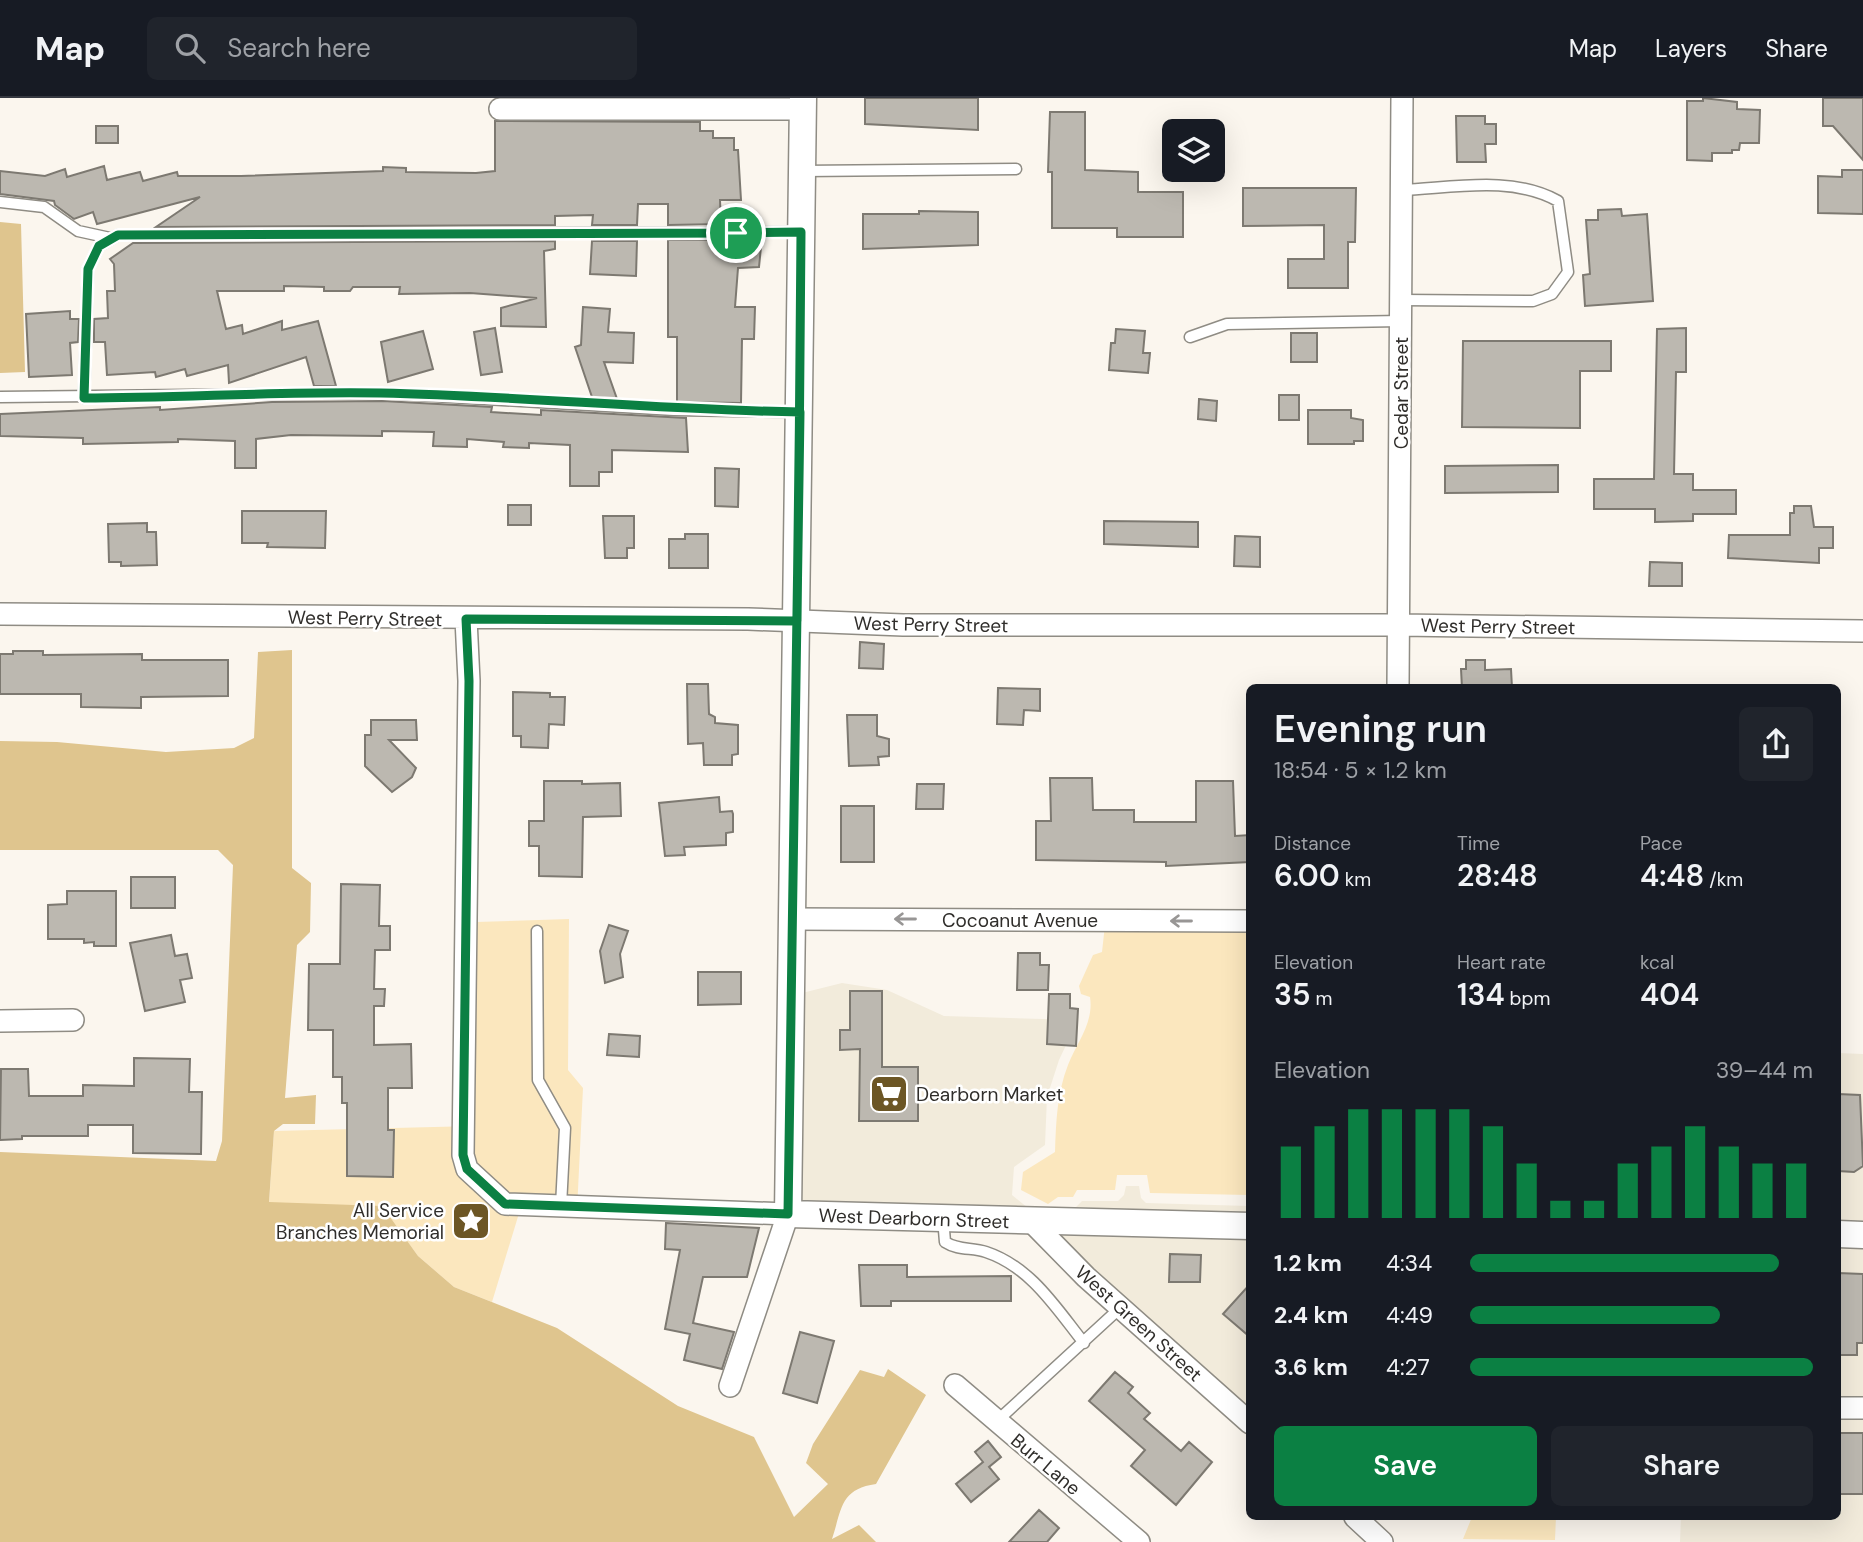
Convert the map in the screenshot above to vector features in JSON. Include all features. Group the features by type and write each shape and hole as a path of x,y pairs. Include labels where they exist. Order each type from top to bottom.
{"street":[{"name":"Cedar Street","path":"1398,684 1402,98"},
{"path":"500,109 803,104 788,1214 730,1386"},
{"name":"West Perry Street","path":"0,614 797,621 903,625 1399,625 1863,631"},
{"name":"West Dearborn Street","path":"466,619 469,681 463,1155 467,1169 505,1204 1246,1226"},
{"name":"Cocoanut Avenue","path":"791,919 1246,921"},
{"path":"0,1021 74,1020"},
{"name":"West Green Street","path":"1031,1221 1120,1308 1246,1419"},
{"path":"1841,1234 1863,1235"},
{"name":"Burr Lane","path":"954,1385 1139,1542"},
{"path":"1841,1408 1863,1408"},
{"path":"1358,1520 1382,1542"}],"lane":[{"path":"802,171 1016,169"},
{"path":"1190,337 1227,324 1534,301 1552,294 1568,272 1558,201 1543,193 1501,185 1402,190"},
{"path":"0,202 44,207 78,231 110,238"},
{"path":"84,398 88,269 92,255 110,238 118,235 801,232"},
{"path":"0,397 84,398 276,392 383,393 674,410 800,412"},
{"path":"537,931 538,1080 565,1128 561,1206"},
{"path":"943,1218 945,1242 954,1248 986,1252 1030,1276 1084,1343"},
{"path":"997,1421 1120,1308"}],"shaded area":[{"path":"0,222 21,224 25,372 0,373"},
{"path":"292,650 292,868 311,883 310,932 297,945 285,1098 316,1095 315,1124 283,1124 274,1131 269,1202 382,1206 418,1256 454,1287 557,1328 678,1406 754,1437 794,1517 828,1484 806,1463 813,1444 860,1370 884,1377 888,1369 926,1395 876,1484 855,1490 844,1502 832,1539 859,1525 876,1542 0,1542 0,1152 216,1161 222,1141 233,865 218,850 0,850 0,741 57,742 166,752 234,748 254,738 258,652"},
{"path":"569,919 568,1070 583,1088 577,1210 520,1210 492,1302 454,1287 418,1256 404,1237 269,1203 274,1131 474,1126 476,922"},
{"path":"1105,925 1246,926 1246,1195 1150,1193 1147,1175 1117,1175 1115,1190 1077,1190 1073,1197 1058,1197 1048,1204 1021,1190 1023,1172 1055,1152 1061,1086 1090,1015 1090,997 1081,994 1079,986 1093,955 1102,952"},
{"path":"842,983 887,990 944,1016 1078,1020 1059,1060 1047,1097 1045,1145 1014,1167 1012,1195 1028,1208 800,1202 802,993"},
{"path":"1841,1053 1863,1054 1863,1222 1841,1221"},
{"path":"1126,1186 1139,1186 1141,1198 1146,1203 1246,1206 1246,1213 1060,1209 1076,1207 1082,1201 1118,1201 1124,1195"},
{"path":"1049,1234 1246,1239 1246,1412"},
{"path":"1841,1247 1863,1248 1863,1542 1680,1542 1681,1520 1841,1520"},
{"path":"1471,1520 1556,1520 1555,1540 1463,1539"}],"building":[{"path":"865,98 978,98 978,130 865,124"},
{"path":"1703,98 1737,102 1737,109 1760,110 1759,143 1740,143 1739,150 1732,150 1732,153 1712,153 1712,161 1687,160 1687,101 1703,101"},
{"path":"1823,98 1863,98 1863,160 1833,126 1823,126"},
{"path":"1050,112 1085,112 1085,170 1138,172 1138,192 1183,192 1183,237 1117,237 1117,228 1052,228 1052,172 1048,172"},
{"path":"1456,116 1485,116 1485,124 1496,124 1496,144 1485,144 1486,162 1457,162"},
{"path":"495,121 700,122 700,131 713,131 713,138 734,138 734,150 738,150 741,200 720,200 721,224 668,225 668,204 638,204 637,225 592,225 593,215 555,216 555,225 156,227 200,197 97,224 93,212 74,219 55,205 54,201 0,194 0,171 45,176 65,169 67,177 104,166 107,180 140,172 143,181 177,172 178,176 241,176 383,171 383,167 406,168 406,172 495,171"},
{"path":"96,126 118,126 118,143 96,143"},
{"path":"1842,170 1863,170 1863,214 1818,213 1818,176 1842,177"},
{"path":"1243,188 1356,188 1355,242 1348,242 1348,288 1288,288 1288,259 1324,259 1324,225 1243,226"},
{"path":"1621,209 1622,216 1647,214 1653,301 1585,306 1583,275 1590,274 1586,220 1598,220 1598,210"},
{"path":"919,211 978,212 978,245 863,249 863,214 919,214"},
{"path":"668,240 722,240 722,244 761,247 759,267 738,268 735,307 755,307 754,339 742,339 741,403 677,402 677,337 668,337"},
{"path":"555,241 555,249 544,251 546,327 501,326 501,308 537,298 470,293 399,294 400,287 353,287 350,291 324,291 324,287 284,286 284,291 217,291 226,329 242,325 243,334 282,321 282,330 318,321 336,386 314,386 306,357 229,383 228,365 187,376 185,369 156,377 155,372 107,375 105,342 94,342 94,319 108,318 107,291 115,291 114,264 110,259 133,243"},
{"path":"592,241 637,241 636,276 590,274"},
{"path":"583,307 610,309 608,332 634,333 633,363 604,362 617,399 592,397 575,347 581,345"},
{"path":"70,311 70,319 79,319 78,342 70,343 72,375 29,377 26,314"},
{"path":"495,328 502,372 481,375 474,332"},
{"path":"1686,328 1686,372 1676,372 1674,474 1693,474 1693,490 1736,490 1736,514 1693,514 1693,521 1655,522 1655,509 1594,509 1594,479 1654,479 1657,329"},
{"path":"1116,329 1145,331 1143,353 1150,353 1148,373 1109,370 1111,343 1115,343"},
{"path":"423,331 433,369 388,382 381,342"},
{"path":"1291,333 1317,333 1317,362 1291,362"},
{"path":"1463,341 1611,341 1611,371 1580,371 1580,428 1462,427"},
{"path":"1279,395 1299,395 1299,420 1279,420"},
{"path":"1199,399 1217,401 1216,421 1198,419"},
{"path":"383,401 492,407 491,412 541,415 541,410 686,418 688,452 612,450 612,472 599,472 599,486 570,486 570,445 529,443 529,448 503,447 504,442 467,439 467,447 433,446 434,432 382,431 382,436 291,435 256,439 256,468 235,468 235,441 178,439 178,442 83,444 83,438 0,436 0,414 160,407 160,410 272,402"},
{"path":"1308,410 1351,410 1351,418 1363,420 1363,441 1354,441 1354,444 1308,444"},
{"path":"1558,465 1558,492 1445,493 1445,466"},
{"path":"715,468 739,469 738,507 715,506"},
{"path":"508,505 531,505 531,525 508,525"},
{"path":"1794,506 1811,506 1814,527 1833,527 1833,548 1819,548 1819,563 1728,558 1729,535 1790,535 1790,513 1794,513"},
{"path":"242,511 326,511 325,548 267,547 268,543 242,543"},
{"path":"603,516 634,516 634,548 627,548 627,558 605,558"},
{"path":"1104,521 1198,522 1198,547 1104,544"},
{"path":"147,523 147,532 156,532 157,565 121,566 121,562 109,562 108,524"},
{"path":"685,534 708,534 708,568 669,568 669,539 685,539"},
{"path":"1235,536 1260,537 1260,567 1234,566"},
{"path":"1650,562 1682,563 1682,586 1649,586"},
{"path":"860,642 884,644 883,669 859,668"},
{"path":"13,651 43,651 43,655 142,654 142,660 228,660 228,696 141,697 141,708 81,707 81,694 0,694 0,654 13,654"},
{"path":"1466,660 1485,660 1485,670 1511,669 1512,684 1462,684 1461,669 1466,669"},
{"path":"687,684 708,684 709,714 715,717 715,723 738,725 738,754 732,755 732,765 704,765 703,743 688,744"},
{"path":"998,688 1040,689 1040,711 1024,710 1023,725 997,724"},
{"path":"513,692 550,693 550,697 565,697 564,725 549,724 548,748 521,747 521,736 513,736"},
{"path":"847,715 877,715 877,736 889,739 889,756 878,757 879,765 849,766"},
{"path":"371,720 416,720 417,740 389,740 416,768 412,777 392,792 365,766 365,735 371,735"},
{"path":"1050,778 1092,778 1093,810 1134,810 1134,822 1196,822 1196,781 1233,781 1235,836 1246,835 1246,862 1166,866 1166,862 1036,860 1036,821 1051,821"},
{"path":"544,781 620,783 621,816 583,817 582,877 539,876 539,846 529,846 529,821 544,821"},
{"path":"917,784 944,784 943,809 916,809"},
{"path":"719,797 720,812 732,811 733,814 733,832 726,833 726,845 684,847 685,855 665,856 659,803"},
{"path":"841,806 874,806 874,862 841,862"},
{"path":"131,877 175,877 175,908 131,908"},
{"path":"341,884 380,885 379,926 390,926 390,950 375,950 374,989 385,989 384,1006 374,1006 374,1045 411,1044 412,1088 388,1088 388,1130 394,1130 393,1177 347,1176 347,1103 342,1103 342,1077 333,1077 333,1030 308,1030 309,964 340,964"},
{"path":"67,891 116,891 116,946 94,946 94,942 84,943 84,939 48,939 48,905 67,904"},
{"path":"609,925 628,931 620,954 623,977 605,983 600,951"},
{"path":"171,935 175,956 187,954 192,978 180,980 185,1002 145,1011 130,943"},
{"path":"1018,953 1040,953 1040,965 1049,965 1048,990 1017,990"},
{"path":"698,972 741,972 741,1004 698,1005"},
{"path":"850,991 882,991 882,1067 918,1067 918,1121 859,1121 860,1049 840,1050 840,1030 850,1030"},
{"path":"1049,994 1070,994 1070,1008 1078,1009 1076,1046 1047,1044"},
{"path":"609,1034 640,1036 639,1057 607,1055"},
{"path":"134,1058 190,1059 189,1092 202,1092 201,1154 133,1153 133,1125 88,1125 88,1136 22,1136 22,1139 0,1140 1,1069 28,1069 29,1096 83,1096 83,1085 134,1086"},
{"path":"1841,1094 1860,1095 1863,1166 1854,1172 1841,1171"},
{"path":"666,1223 759,1228 747,1277 703,1277 693,1323 734,1332 722,1369 684,1360 690,1334 665,1329 680,1250 665,1249"},
{"path":"1170,1254 1201,1255 1200,1282 1169,1282"},
{"path":"859,1265 907,1265 907,1277 1011,1276 1011,1301 891,1301 891,1306 861,1306"},
{"path":"1841,1273 1863,1274 1863,1343 1857,1343 1857,1355 1841,1355"},
{"path":"1246,1288 1246,1334 1223,1314"},
{"path":"800,1332 834,1341 817,1403 783,1393"},
{"path":"1115,1372 1133,1387 1128,1393 1150,1413 1144,1419 1181,1451 1189,1442 1212,1462 1176,1505 1131,1466 1145,1450 1089,1401"},
{"path":"1841,1433 1863,1433 1863,1494 1841,1494"},
{"path":"988,1441 1001,1457 989,1467 999,1479 971,1502 956,1484 983,1462 975,1452"},
{"path":"1039,1510 1059,1528 1047,1542 1009,1542"}],"place":[{"name":"Dearborn Market","path":"889,1094"},
{"name":"All Service Branches Memorial","path":"471,1221"}],"route":[{"path":"736,233 118,235 99,246 92,255 88,269 84,398 276,392 383,393 489,397 674,410 800,412 797,621 791,919 788,1214 505,1204 467,1169 463,1155 469,681 466,619 797,621 799,517 800,412 801,232 736,233"}]}
